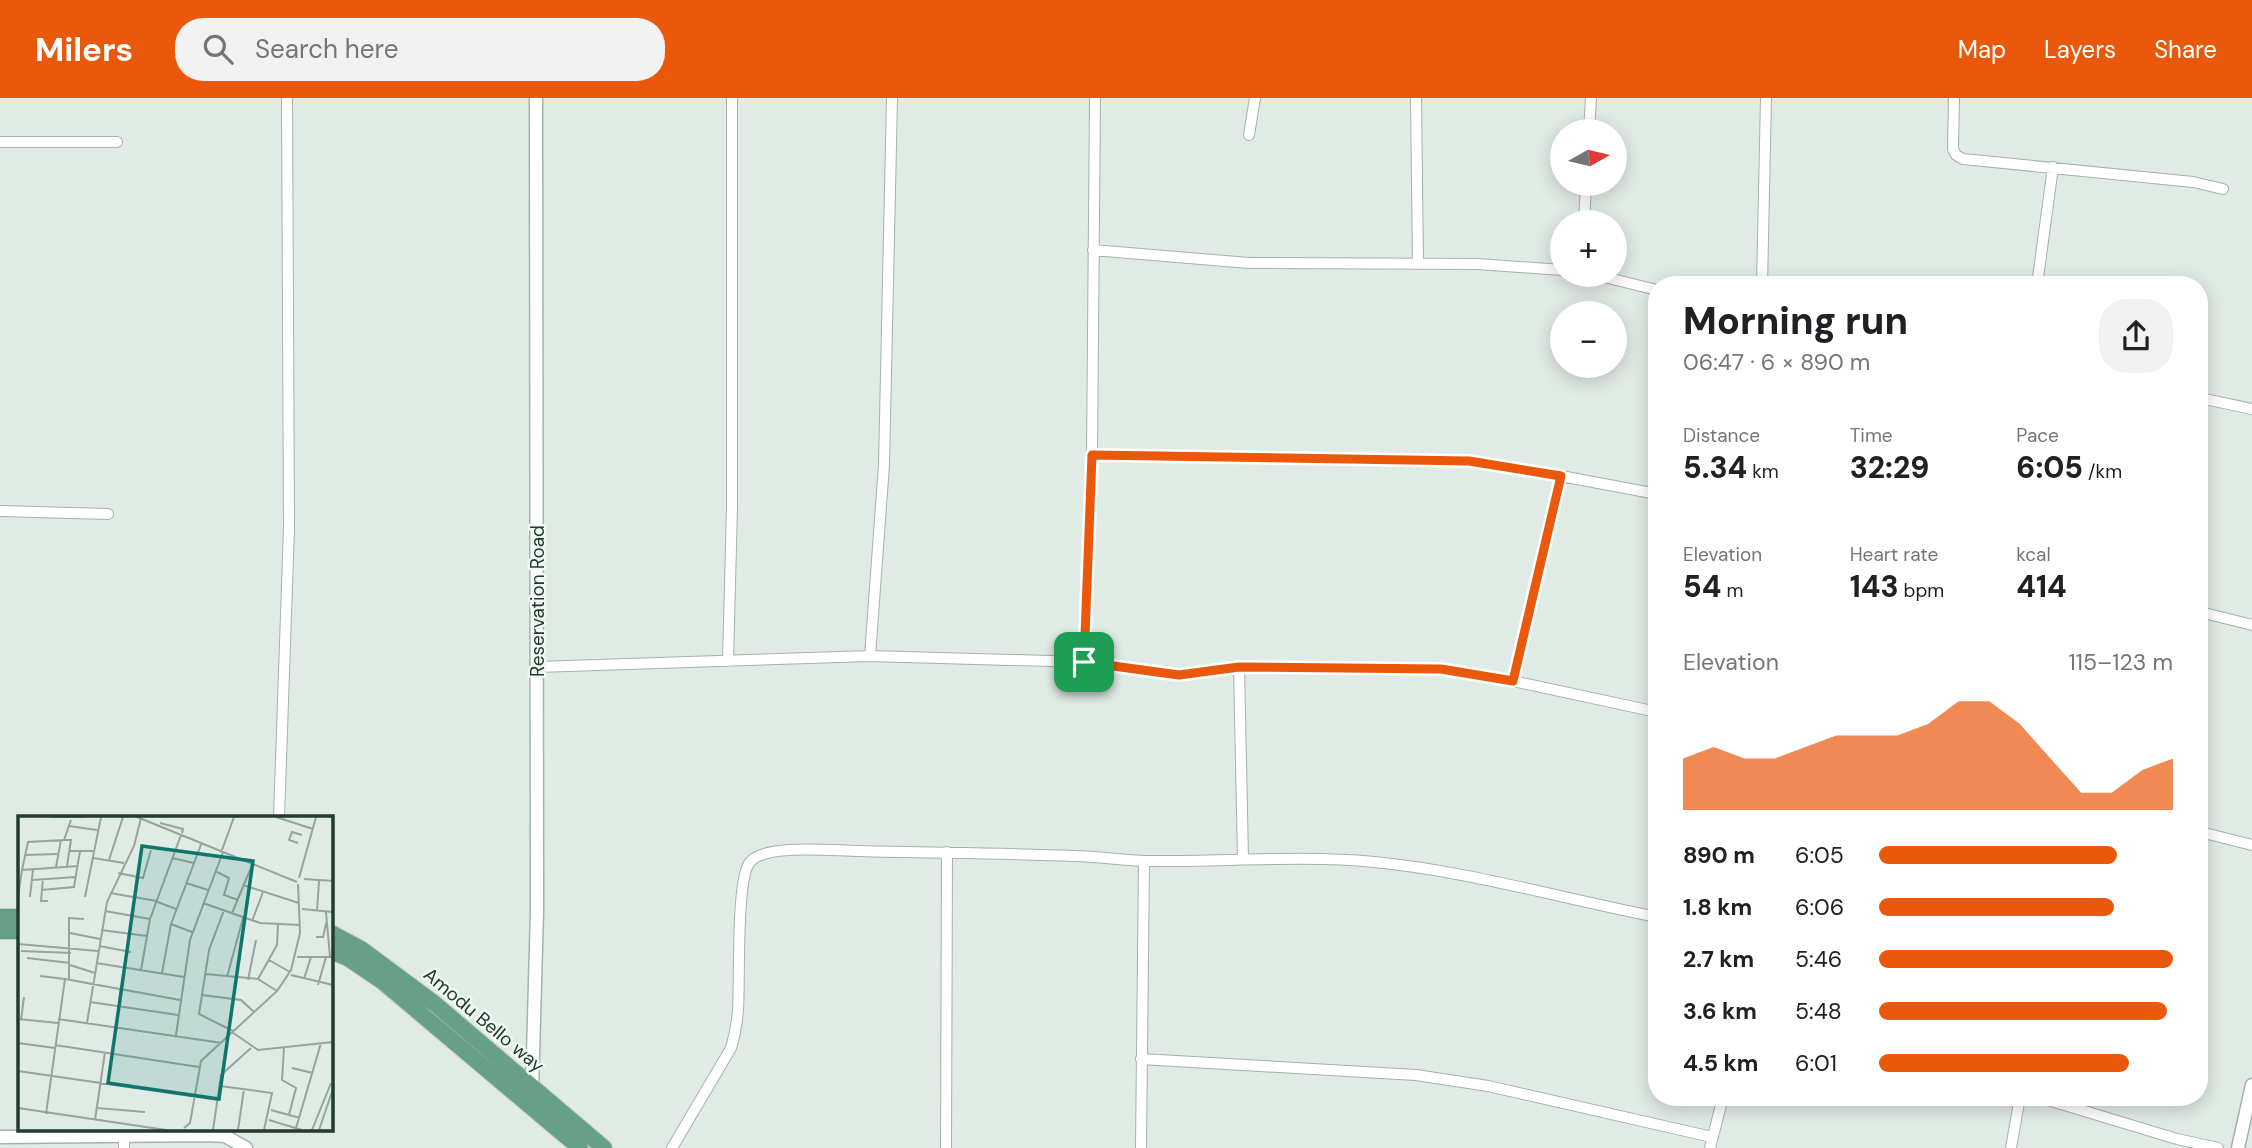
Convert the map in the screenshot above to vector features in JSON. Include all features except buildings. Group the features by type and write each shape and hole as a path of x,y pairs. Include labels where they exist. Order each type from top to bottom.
{"main road":[{"path":"0,917 18,917"},
{"path":"0,931 18,931"},
{"name":"Amodu Bello way","path":"332,934 361,949 435,1004 580,1148"},
{"name":"Amodu Bello way","path":"332,951 348,958 382,981 530,1096 604,1148"}],"street":[{"path":"279,816 289,528 288,98"},
{"name":"Reservation Road","path":"530,1096 537,911 537,98"},
{"path":"728,661 732,493 732,98"},
{"path":"870,656 884,465 892,98"},
{"path":"1084,662 1092,455 1095,98"},
{"path":"1249,135 1255,98"},
{"path":"1416,98 1418,264"},
{"path":"1590,119 1591,98"},
{"path":"1762,276 1766,98"},
{"path":"1954,98 1953,149 1956,155 1963,159 2193,182 2223,189"},
{"path":"0,142 117,142"},
{"path":"2038,276 2053,167"},
{"path":"1093,250 1249,263 1477,264 1550,269"},
{"path":"1627,283 1648,288"},
{"path":"2208,400 2252,409"},
{"path":"1092,455 1469,461 1648,492"},
{"path":"1513,681 1561,476"},
{"path":"0,511 108,514"},
{"path":"2208,614 2252,625"},
{"path":"537,667 870,656 1084,662 1179,675 1239,667 1441,669 1513,681 1648,710"},
{"path":"1239,667 1244,859"},
{"path":"2208,834 2252,845"},
{"path":"672,1148 731,1048 736,1031 744,873 757,855 777,851 947,852 1096,856 1144,861 1348,860 1418,867 1648,915"},
{"path":"946,1148 947,852"},
{"path":"1141,1148 1144,861"},
{"path":"1141,1059 1416,1075 1488,1086 1711,1143 1721,1106"},
{"path":"2238,1148 2252,1085"},
{"path":"2011,1148 2018,1106"},
{"path":"2068,1106 2177,1139 2218,1148"},
{"path":"0,1137 124,1142 225,1136 246,1148"}],"route":[{"path":"1092,455 1469,461 1561,476 1513,681 1441,669 1239,667 1179,675 1084,662 1092,455"}]}
